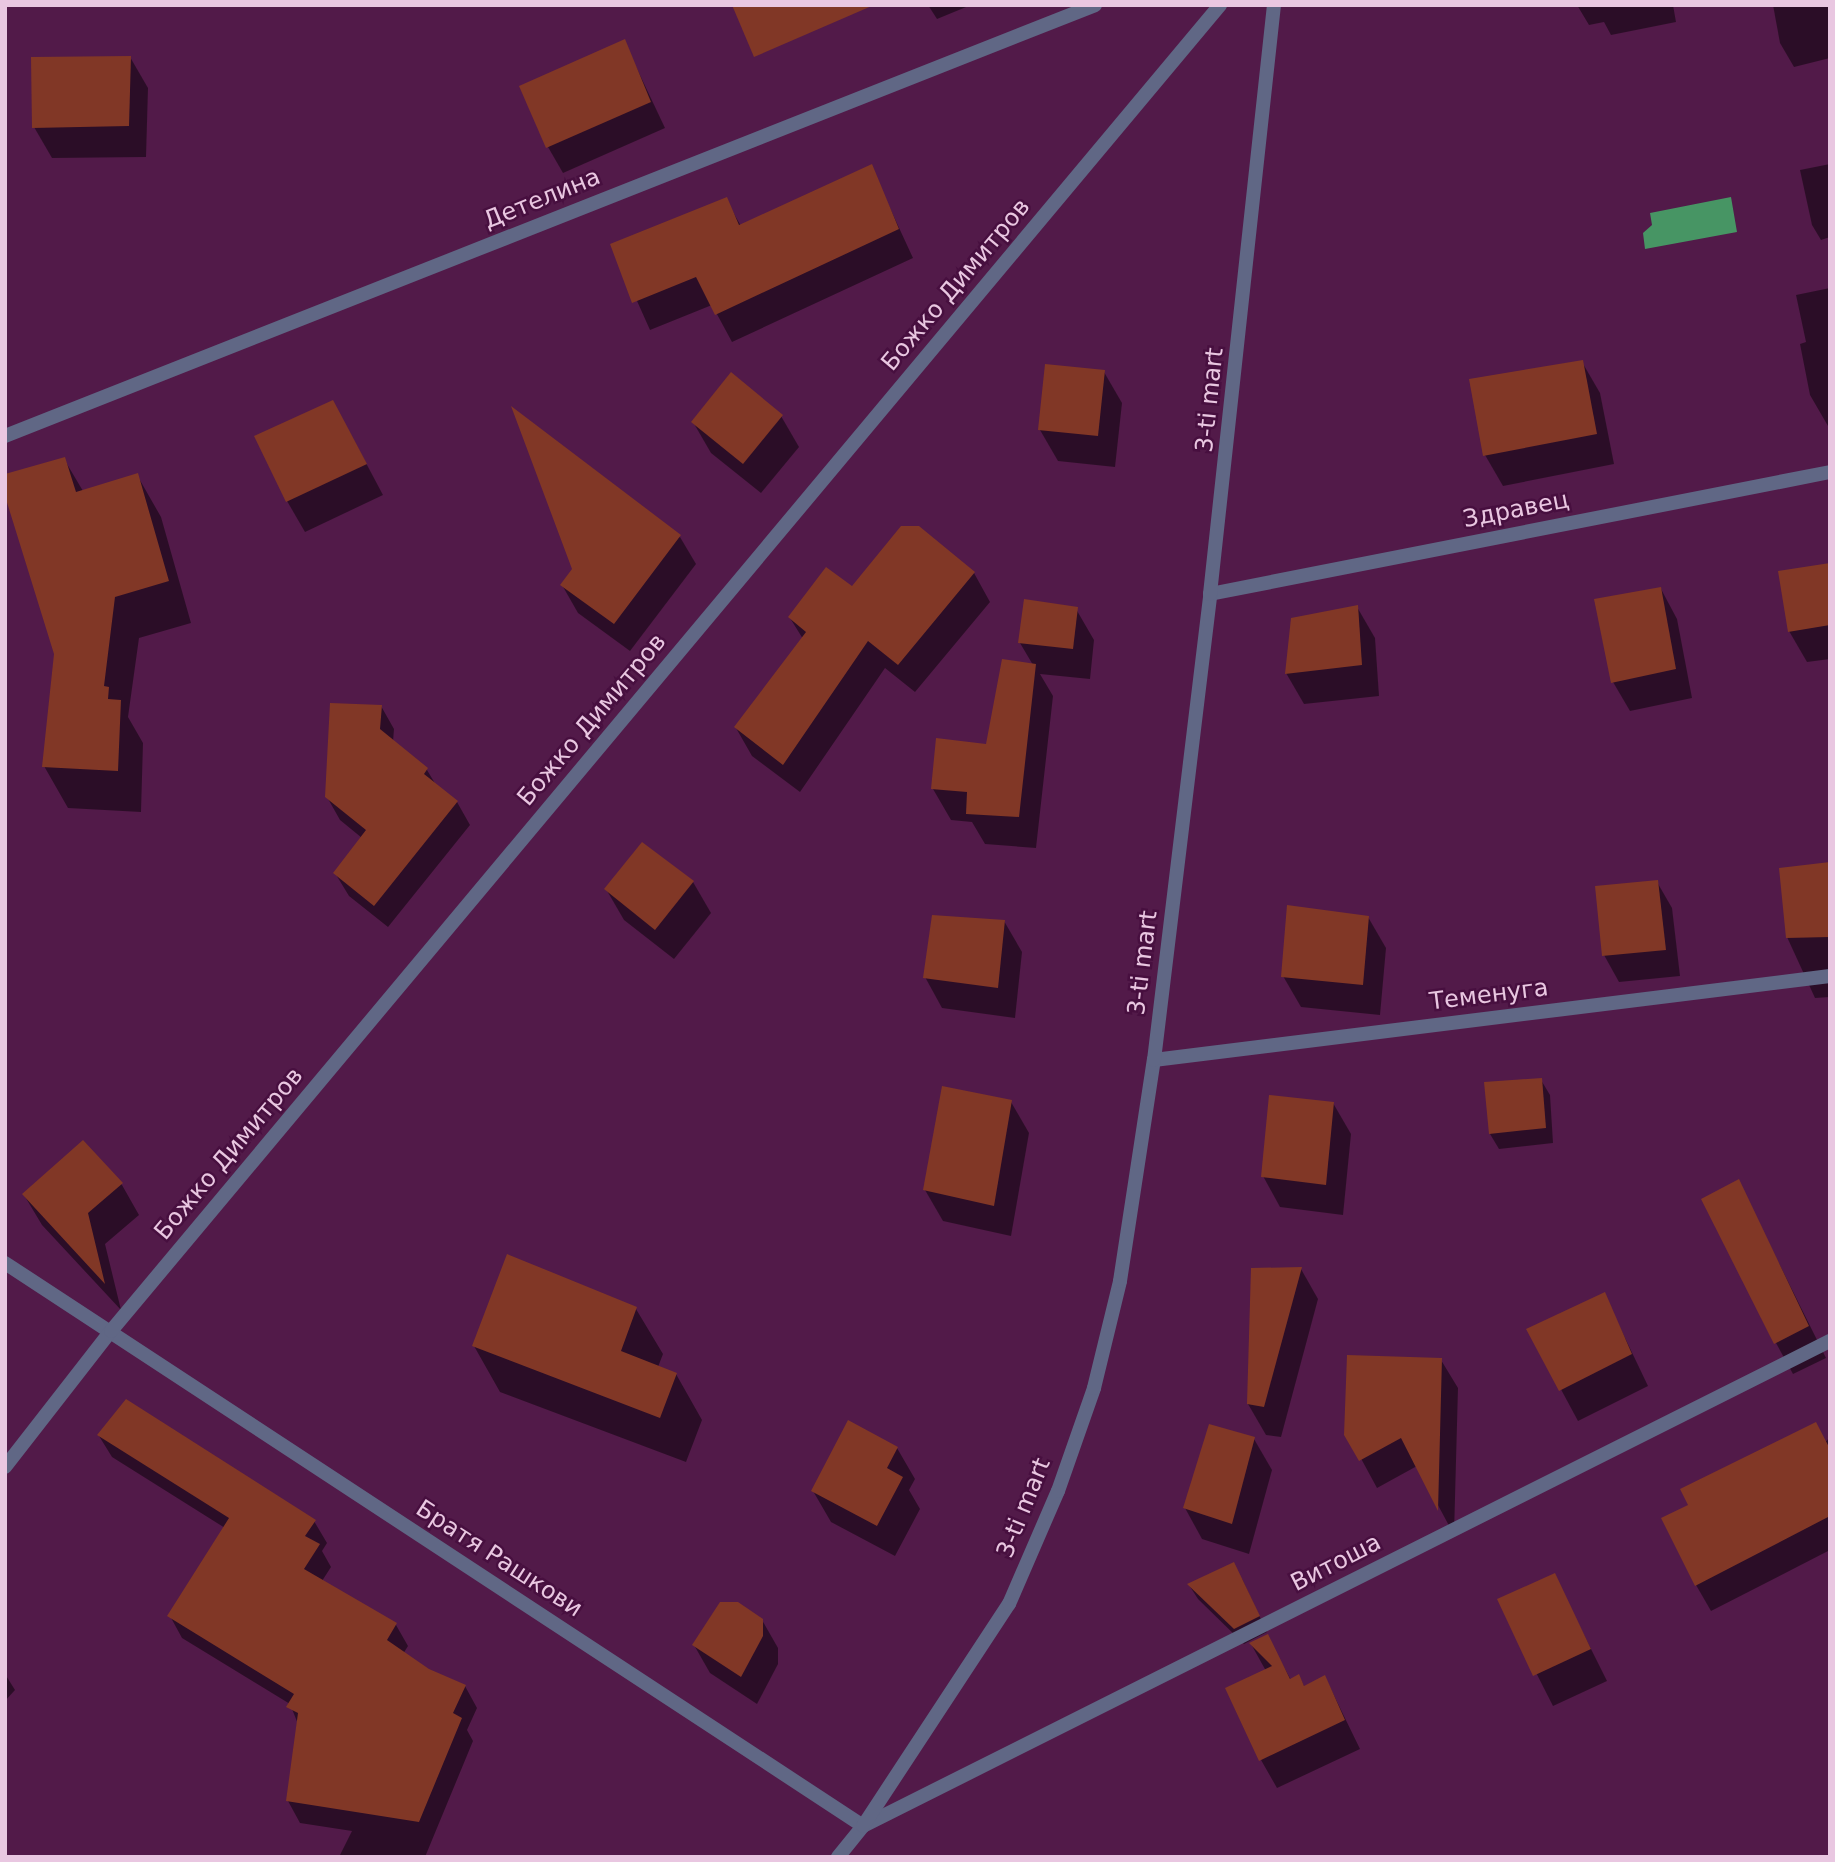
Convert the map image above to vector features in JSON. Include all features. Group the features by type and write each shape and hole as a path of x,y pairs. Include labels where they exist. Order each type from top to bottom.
{"street":[{"name":"Детелина","path":"5,436 1095,5"},
{"name":"Божко Димитров","path":"5,1468 111,1331 1220,5"},
{"name":"3-ti mart","path":"838,1857 863,1826 1009,1604 1058,1491 1094,1388 1120,1281 1154,1060 1210,594 1274,5"},
{"name":"Здравец","path":"1210,594 1830,472"},
{"name":"Теменуга","path":"1154,1060 1830,976"},
{"name":"Братя Рашкови","path":"5,1263 863,1826"},
{"name":"Витоша","path":"863,1826 1830,1341"}],"shaded area":[{"path":"1731,197 1737,232 1645,249 1643,233 1652,225 1650,213"}],"building":[{"path":"732,5 874,5 754,57"},
{"path":"625,39 651,102 546,148 519,86"},
{"path":"131,56 129,126 32,128 31,57"},
{"path":"872,164 899,229 715,315 696,277 632,303 610,244 727,197 739,225"},
{"path":"1583,360 1597,434 1483,456 1469,379"},
{"path":"1045,364 1105,370 1098,436 1038,430"},
{"path":"731,372 783,415 743,464 691,422"},
{"path":"333,400 367,464 286,502 254,436"},
{"path":"511,406 681,535 614,624 560,585 572,569"},
{"path":"65,457 76,492 138,473 169,581 115,597 104,686 109,687 108,699 121,700 118,771 42,767 54,654 5,496 5,474"},
{"path":"901,526 919,526 975,572 898,665 868,641 783,765 734,727 806,632 788,617 826,567 852,586"},
{"path":"1830,563 1830,625 1788,632 1778,571"},
{"path":"1661,587 1676,669 1611,683 1594,599"},
{"path":"1024,599 1078,607 1073,649 1018,643"},
{"path":"1358,605 1362,665 1285,674 1291,618"},
{"path":"1002,659 1036,664 1019,817 966,814 967,792 931,789 936,738 986,744"},
{"path":"330,703 382,705 380,729 428,768 424,774 458,801 374,906 333,873 366,830 325,797"},
{"path":"642,842 694,881 655,930 604,889"},
{"path":"1830,862 1830,937 1786,938 1779,868"},
{"path":"1658,880 1666,950 1602,956 1595,886"},
{"path":"1287,905 1369,916 1363,985 1281,977"},
{"path":"932,915 1005,920 998,988 923,978"},
{"path":"1542,1078 1546,1128 1489,1134 1484,1082"},
{"path":"942,1086 1012,1100 994,1206 923,1190"},
{"path":"1269,1095 1334,1102 1326,1185 1261,1177"},
{"path":"83,1140 123,1183 88,1213 105,1284 22,1194"},
{"path":"1739,1179 1809,1326 1774,1344 1701,1199"},
{"path":"507,1254 637,1307 621,1351 677,1373 660,1418 472,1346"},
{"path":"1302,1267 1264,1407 1247,1404 1251,1268"},
{"path":"1605,1292 1632,1354 1559,1391 1526,1329"},
{"path":"1347,1355 1442,1358 1438,1511 1401,1438 1359,1461 1344,1435"},
{"path":"126,1399 316,1520 305,1536 320,1544 304,1569 397,1623 387,1640 429,1669 466,1685 453,1713 462,1718 419,1822 286,1801 298,1713 286,1707 294,1694 167,1616 229,1518 97,1435"},
{"path":"848,1420 898,1447 887,1468 903,1477 877,1526 811,1491"},
{"path":"1816,1422 1830,1449 1830,1516 1695,1586 1661,1518 1688,1505 1680,1489"},
{"path":"1209,1424 1255,1437 1232,1524 1183,1508"},
{"path":"1234,1562 1260,1616 1234,1629 1187,1584"},
{"path":"1555,1573 1591,1649 1533,1676 1497,1599"},
{"path":"720,1602 738,1602 763,1619 763,1636 741,1677 692,1645"},
{"path":"1268,1634 1290,1679 1299,1674 1304,1686 1325,1675 1345,1720 1259,1761 1225,1688 1272,1666 1249,1643"}]}
